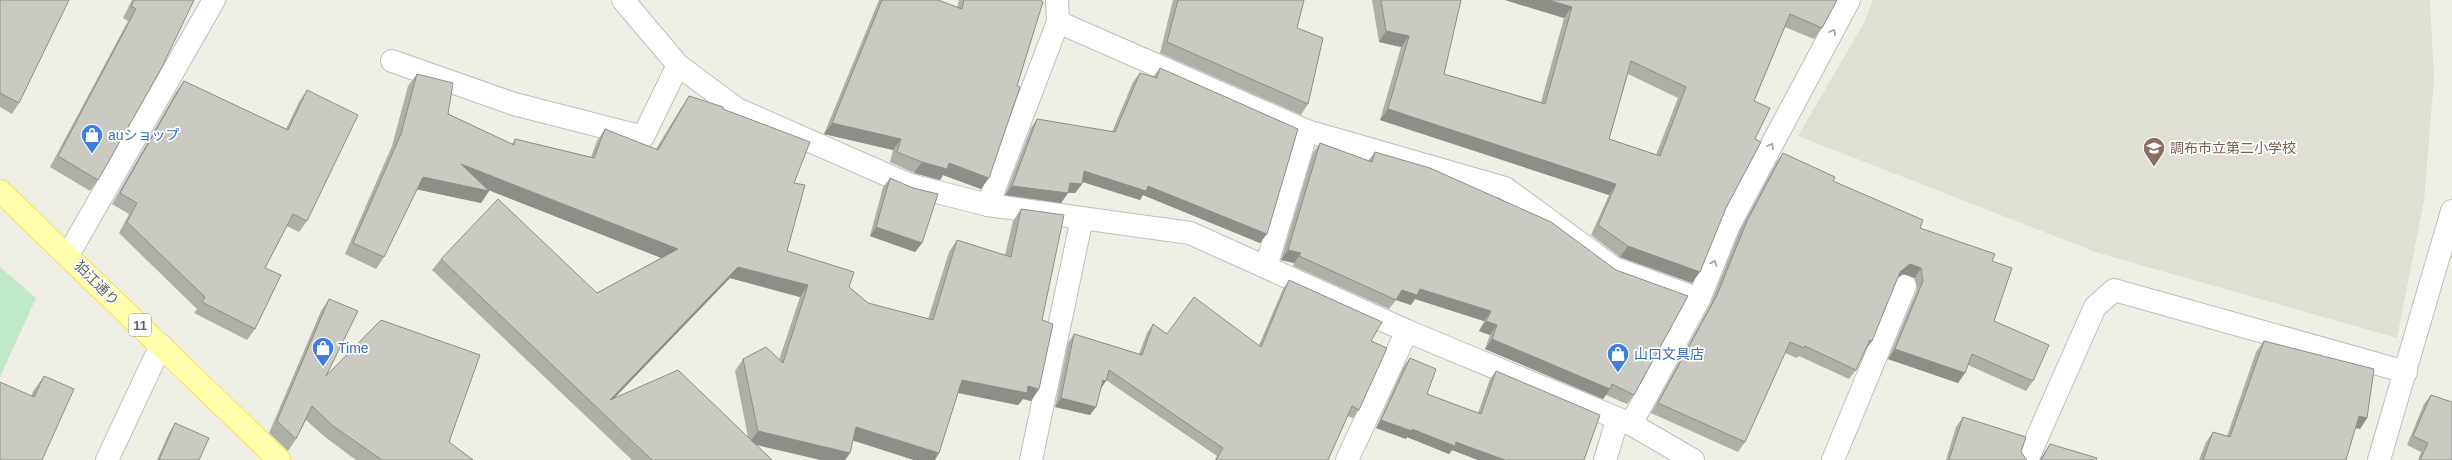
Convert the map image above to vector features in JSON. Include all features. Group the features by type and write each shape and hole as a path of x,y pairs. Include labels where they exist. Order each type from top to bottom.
{"main road":[{"name":"狛江通り","path":"0,190 279,460"}],"street":[{"path":"68,255 214,0"},
{"path":"623,0 678,66 737,109 910,185 988,205 1190,233 1407,331 1624,422 1693,460"},
{"path":"988,205 1058,22 1057,0"},
{"path":"1605,460 1624,422 1699,299 1729,225 1849,0"},
{"path":"1058,22 1307,131 1505,188 1614,268 1699,299"},
{"path":"392,61 514,104 643,137 678,66"},
{"path":"1266,267 1307,131"},
{"path":"2379,460 2452,211"},
{"path":"1031,460 1082,218"},
{"path":"1833,460 1905,286"},
{"path":"2027,460 2095,306 2114,290 2406,372"},
{"path":"1347,460 1407,331"},
{"path":"107,460 160,346"}],"shaded area":[{"name":"調布市立第二小学校","path":"1873,0 2430,0 2434,79 2424,201 2397,338 2098,253 1798,136 1865,21"}],"green space":[{"path":"0,267 36,298 0,377"}],"building":[{"path":"0,0 69,0 19,103 0,93"},
{"path":"134,0 194,0 161,69 98,180 58,156 136,9 131,6"},
{"path":"882,0 938,0 962,9 964,0 1041,0 1043,2 1017,86 1020,87 989,178 949,163 947,169 922,162 897,152 901,139 832,123"},
{"path":"1178,0 1304,0 1297,28 1323,38 1308,104 1167,42"},
{"path":"1381,0 1461,0 1444,74 1545,104 1572,7 1548,0 1837,0 1822,28 1790,14 1754,101 1770,108 1755,139 1761,142 1726,208 1700,272 1628,246 1598,225 1616,184 1388,109 1409,36 1386,31","holes":["1631,61 1686,87 1660,156 1609,139"]},
{"path":"1160,68 1298,129 1267,234 1148,186 1146,191 1084,171 1082,184 1070,183 1068,193 1012,186 1037,119 1115,132 1140,73 1157,78"},
{"path":"417,74 453,83 448,114 514,145 515,139 594,158 605,129 658,150 689,96 723,107 723,109 810,142 794,183 805,185 787,251 854,272 849,287 868,303 933,320 957,240 1011,257 1021,209 1064,215 1042,320 1053,324 1039,389 1028,386 1027,393 962,380 939,453 856,427 850,453 758,431 743,359 766,347 783,363 808,285 738,267 610,400 678,370 772,460 652,460 441,259 498,199 597,293 678,249 461,164 489,191 423,177 384,257 353,243 401,134"},
{"path":"184,81 288,130 307,90 358,115 307,221 293,214 265,268 281,275 255,329 202,302 205,297 127,222 137,203 120,193"},
{"path":"1320,143 1372,162 1375,152 1430,168 1551,222 1616,270 1688,296 1634,395 1612,384 1610,389 1492,339 1497,325 1486,321 1491,311 1420,289 1417,295 1402,290 1396,300 1299,256 1301,253 1288,250"},
{"path":"1783,153 1835,177 1833,181 1923,220 1920,228 1995,254 1992,261 2012,268 1994,321 2049,345 2033,381 1972,354 1965,373 1895,349 1923,281 1921,268 1910,264 1900,272 1872,341 1870,340 1856,370 1805,346 1804,348 1790,342 1745,442 1658,403 1717,295 1747,221"},
{"path":"890,178 913,188 938,194 922,243 876,227"},
{"path":"1289,280 1382,322 1371,341 1387,348 1359,410 1352,406 1328,460 1216,460 1223,448 1109,370 1106,381 1103,380 1096,407 1061,398 1074,334 1142,355 1153,324 1167,334 1194,297 1261,347"},
{"path":"329,299 358,311 326,376 381,320 480,355 449,442 473,460 382,460 333,426 312,406 296,439 277,421"},
{"path":"2264,341 2374,369 2367,418 2359,416 2346,460 2203,460 2213,432 2230,437"},
{"path":"1410,358 1436,369 1427,394 1481,414 1496,371 1600,415 1584,460 1505,460 1456,442 1455,446 1412,429 1412,431 1381,420"},
{"path":"44,376 74,389 42,460 0,460 0,382 34,397"},
{"path":"2431,395 2452,402 2452,460 2420,460 2428,443 2413,436"},
{"path":"1963,417 2026,437 2021,452 2027,460 1949,460"},
{"path":"175,423 209,438 199,460 159,460"},
{"path":"2050,444 2097,458 2096,460 2041,460"}],"place":[{"name":"auショップ","path":"92,154"},
{"name":"調布市立第二小学校","path":"2154,168"},
{"name":"Time","path":"323,368"},
{"name":"山口文具店","path":"1618,374"}]}
